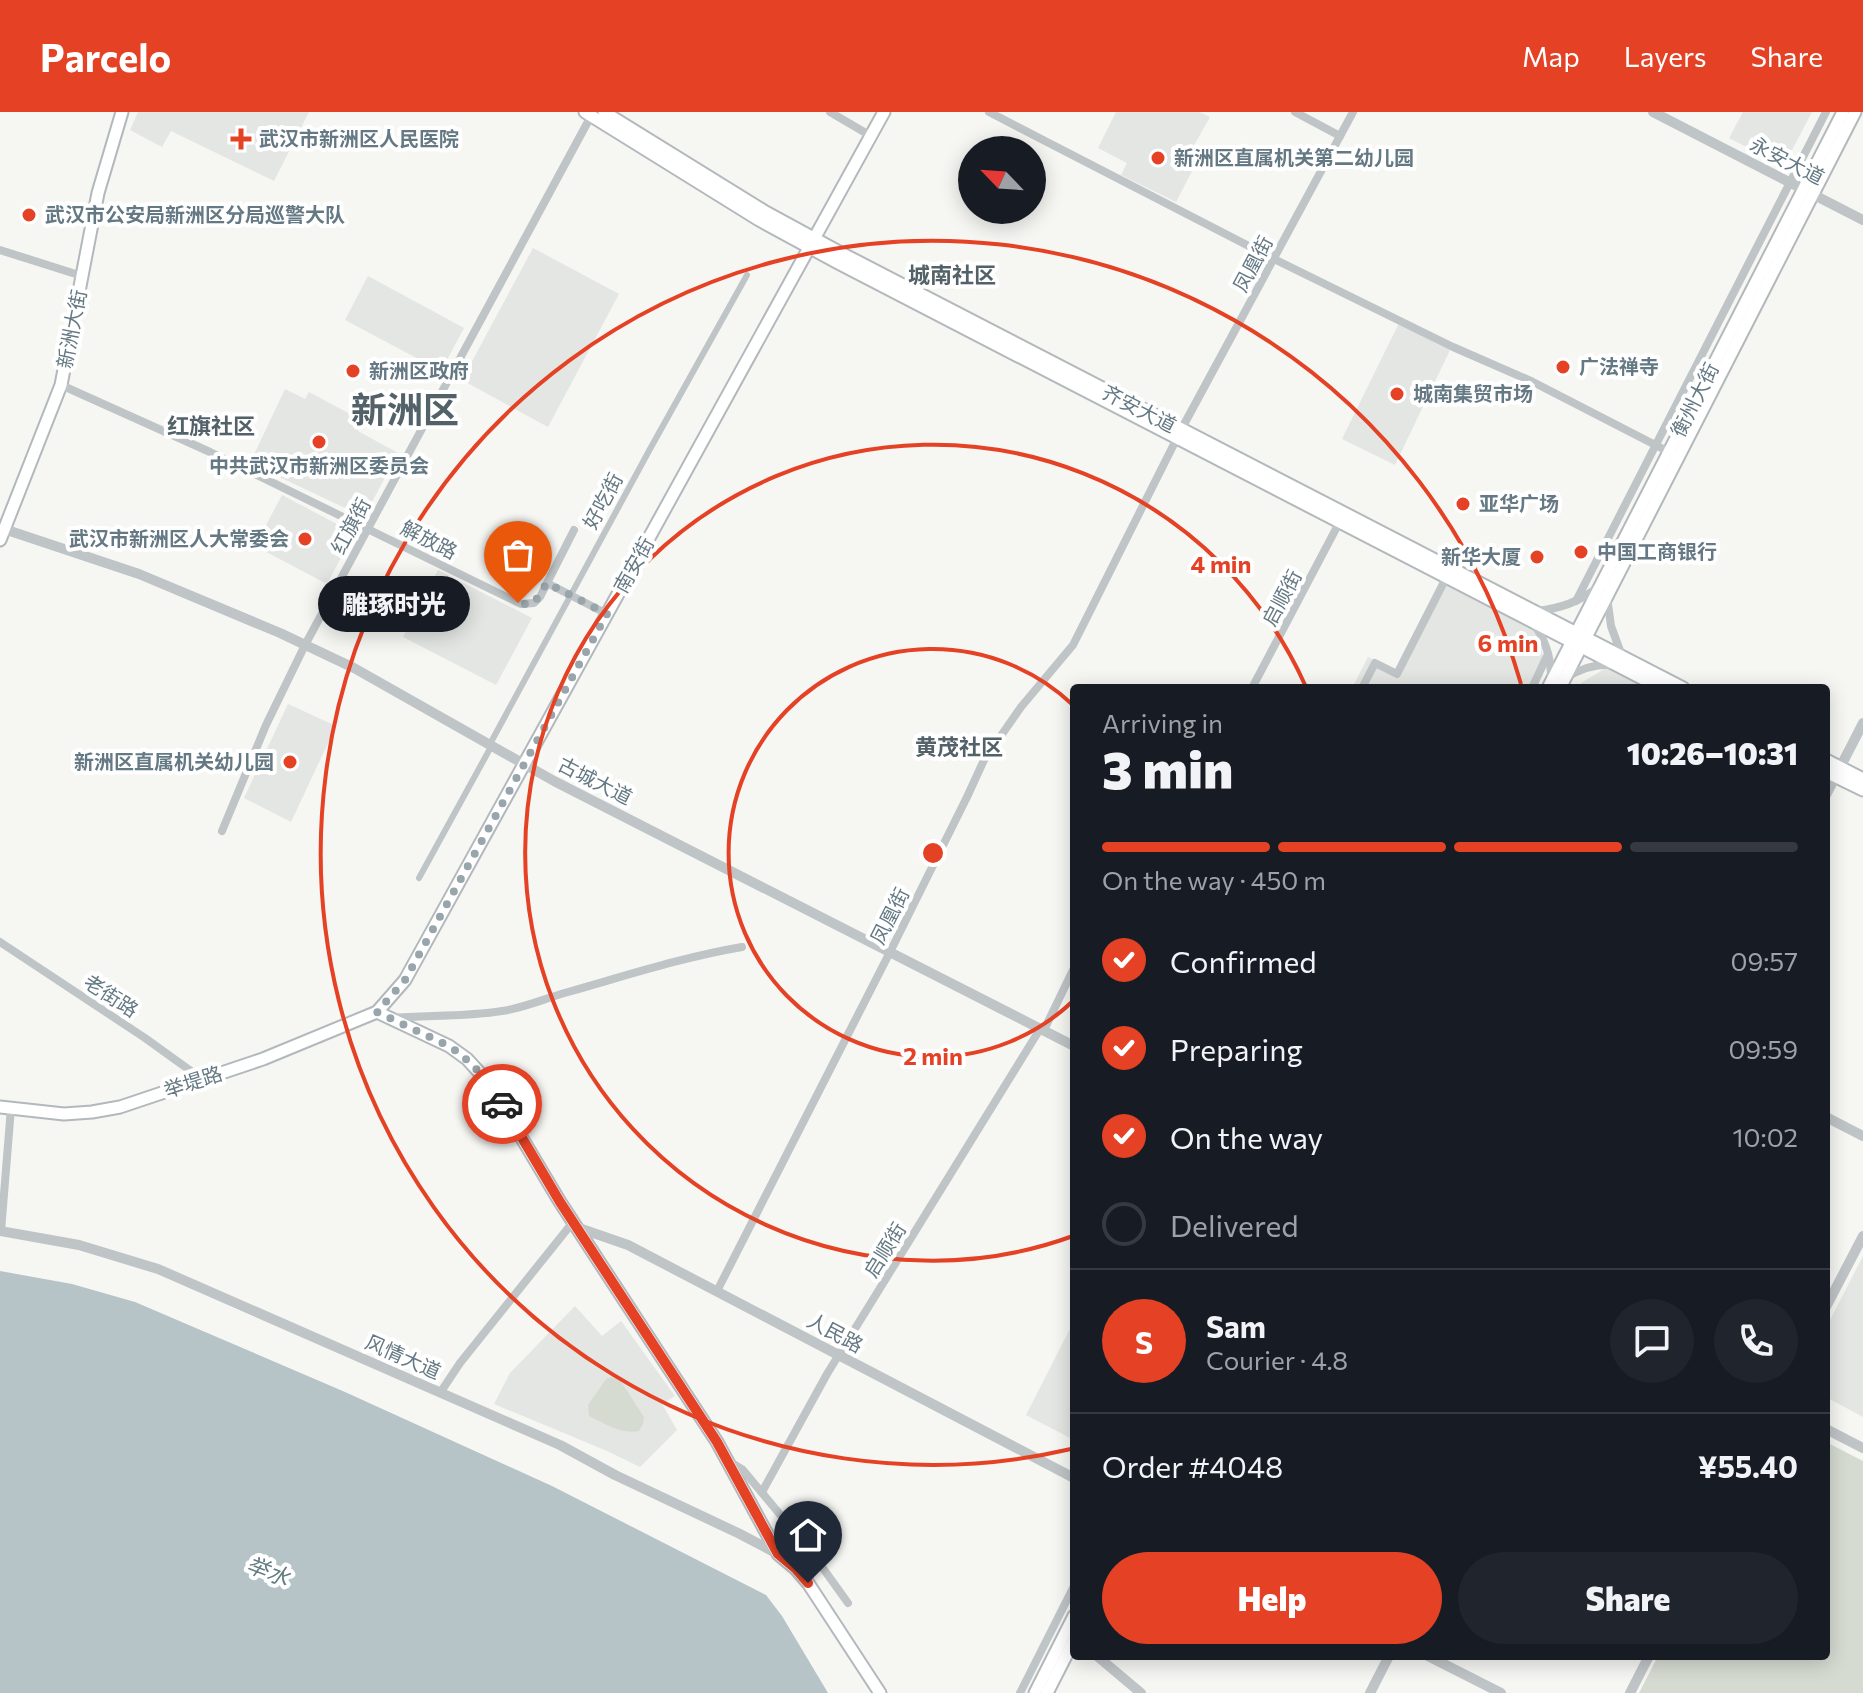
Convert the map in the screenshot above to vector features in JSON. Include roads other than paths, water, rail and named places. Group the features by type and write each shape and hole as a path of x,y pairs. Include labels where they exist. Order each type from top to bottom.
{"main road":[{"name":"新洲大街","path":"2,534 61,385 98,193 122,112"},
{"name":"齐安大道","path":"604,112 811,243"},
{"name":"南安街","path":"377,1012 405,980 884,112"},
{"name":"衡州大街","path":"1578,640 1607,597 1808,192 1843,112"},
{"name":"衡州大街","path":"1556,684 1601,584 1669,452 1808,192 1855,112"},
{"name":"齐安大道","path":"588,114 721,197 1533,617 1674,684"},
{"name":"齐安大道","path":"1179,435 1339,523 1446,578 1533,617"},
{"name":"齐安大道","path":"1620,661 1655,684"},
{"path":"1834,772 1863,779"},
{"path":"1834,772 1863,790"},
{"path":"377,1012 449,1046 482,1074 574,1224 717,1442 778,1554 808,1583 880,1693"},
{"name":"举堤路","path":"6,1107 64,1114 120,1107 263,1059 377,1012"},
{"path":"1035,1693 1070,1624"},
{"path":"1047,1693 1070,1648"},
{"path":"872,1681 890,1693"}],"street":[{"path":"830,112 871,136"},
{"path":"989,112 1274,259 1453,347 1531,381 1669,452"},
{"path":"1295,112 1340,136"},
{"name":"凤凰街","path":"717,1291 984,760 1014,716 1073,645 1179,435 1353,112"},
{"name":"永安大道","path":"1653,112 1863,220"},
{"path":"1576,601 1826,112"},
{"name":"红旗街","path":"222,831 266,725 305,645 588,114"},
{"path":"0,250 82,276"},
{"name":"好吃街","path":"419,878 747,275"},
{"name":"解放路","path":"61,385 215,454 518,603 534,603 574,530"},
{"name":"启顺街","path":"1254,684 1339,523"},
{"name":"古城大道","path":"2,534 139,574 354,668 554,781 1070,1044"},
{"path":"1364,684 1375,663 1397,674 1446,578"},
{"path":"547,583 607,614"},
{"path":"1601,584 1576,601 1533,617 1549,654 1556,684 1585,668 1620,661 1607,597"},
{"path":"1534,684 1549,654"},
{"path":"1834,772 1863,723"},
{"name":"老街路","path":"0,942 202,1079"},
{"path":"390,1018 505,1011 623,976 742,947"},
{"name":"启顺街","path":"762,1492 839,1355 1042,1029 1070,976"},
{"path":"1,1231 6,1107"},
{"path":"1830,1119 1863,1136"},
{"path":"440,1393 460,1363 574,1224"},
{"name":"人民路","path":"574,1224 628,1245 1070,1476"},
{"name":"风情大道","path":"1,1231 79,1245 158,1269 560,1445 778,1554"},
{"path":"1830,1299 1863,1236"},
{"path":"1830,1431 1863,1448"},
{"path":"727,1460 743,1470 762,1492 848,1603"},
{"path":"1020,1693 1070,1594"},
{"path":"1102,1660 1141,1693"},
{"path":"1370,1693 1387,1660"},
{"path":"1436,1660 1501,1693"},
{"path":"1630,1693 1647,1660"}],"water":[{"name":"举水","path":"0,1271 72,1284 135,1302 345,1392 552,1486 766,1595 828,1693 0,1693"}],"place":[{"name":"武汉市新洲区人民医院","path":"241,139"},
{"name":"新洲区直属机关第二幼儿园","path":"1158,158"},
{"name":"武汉市公安局新洲区分局巡警大队","path":"29,215"},
{"name":"广法禅寺","path":"1563,367"},
{"name":"新洲区政府","path":"353,371"},
{"name":"城南集贸市场","path":"1397,394"},
{"name":"中共武汉市新洲区委员会","path":"319,442"},
{"name":"亚华广场","path":"1463,504"},
{"name":"武汉市新洲区人大常委会","path":"305,539"},
{"name":"中国工商银行","path":"1581,552"},
{"name":"新华大厦","path":"1537,557"},
{"name":"雕琢时光","path":"518,603"},
{"name":"新洲区直属机关幼儿园","path":"290,762"}],"district":[{"name":"城南社区","path":"952,275"},
{"name":"新洲区","path":"405,410"},
{"name":"红旗社区","path":"211,426"},
{"name":"黄茂社区","path":"959,747"}]}
